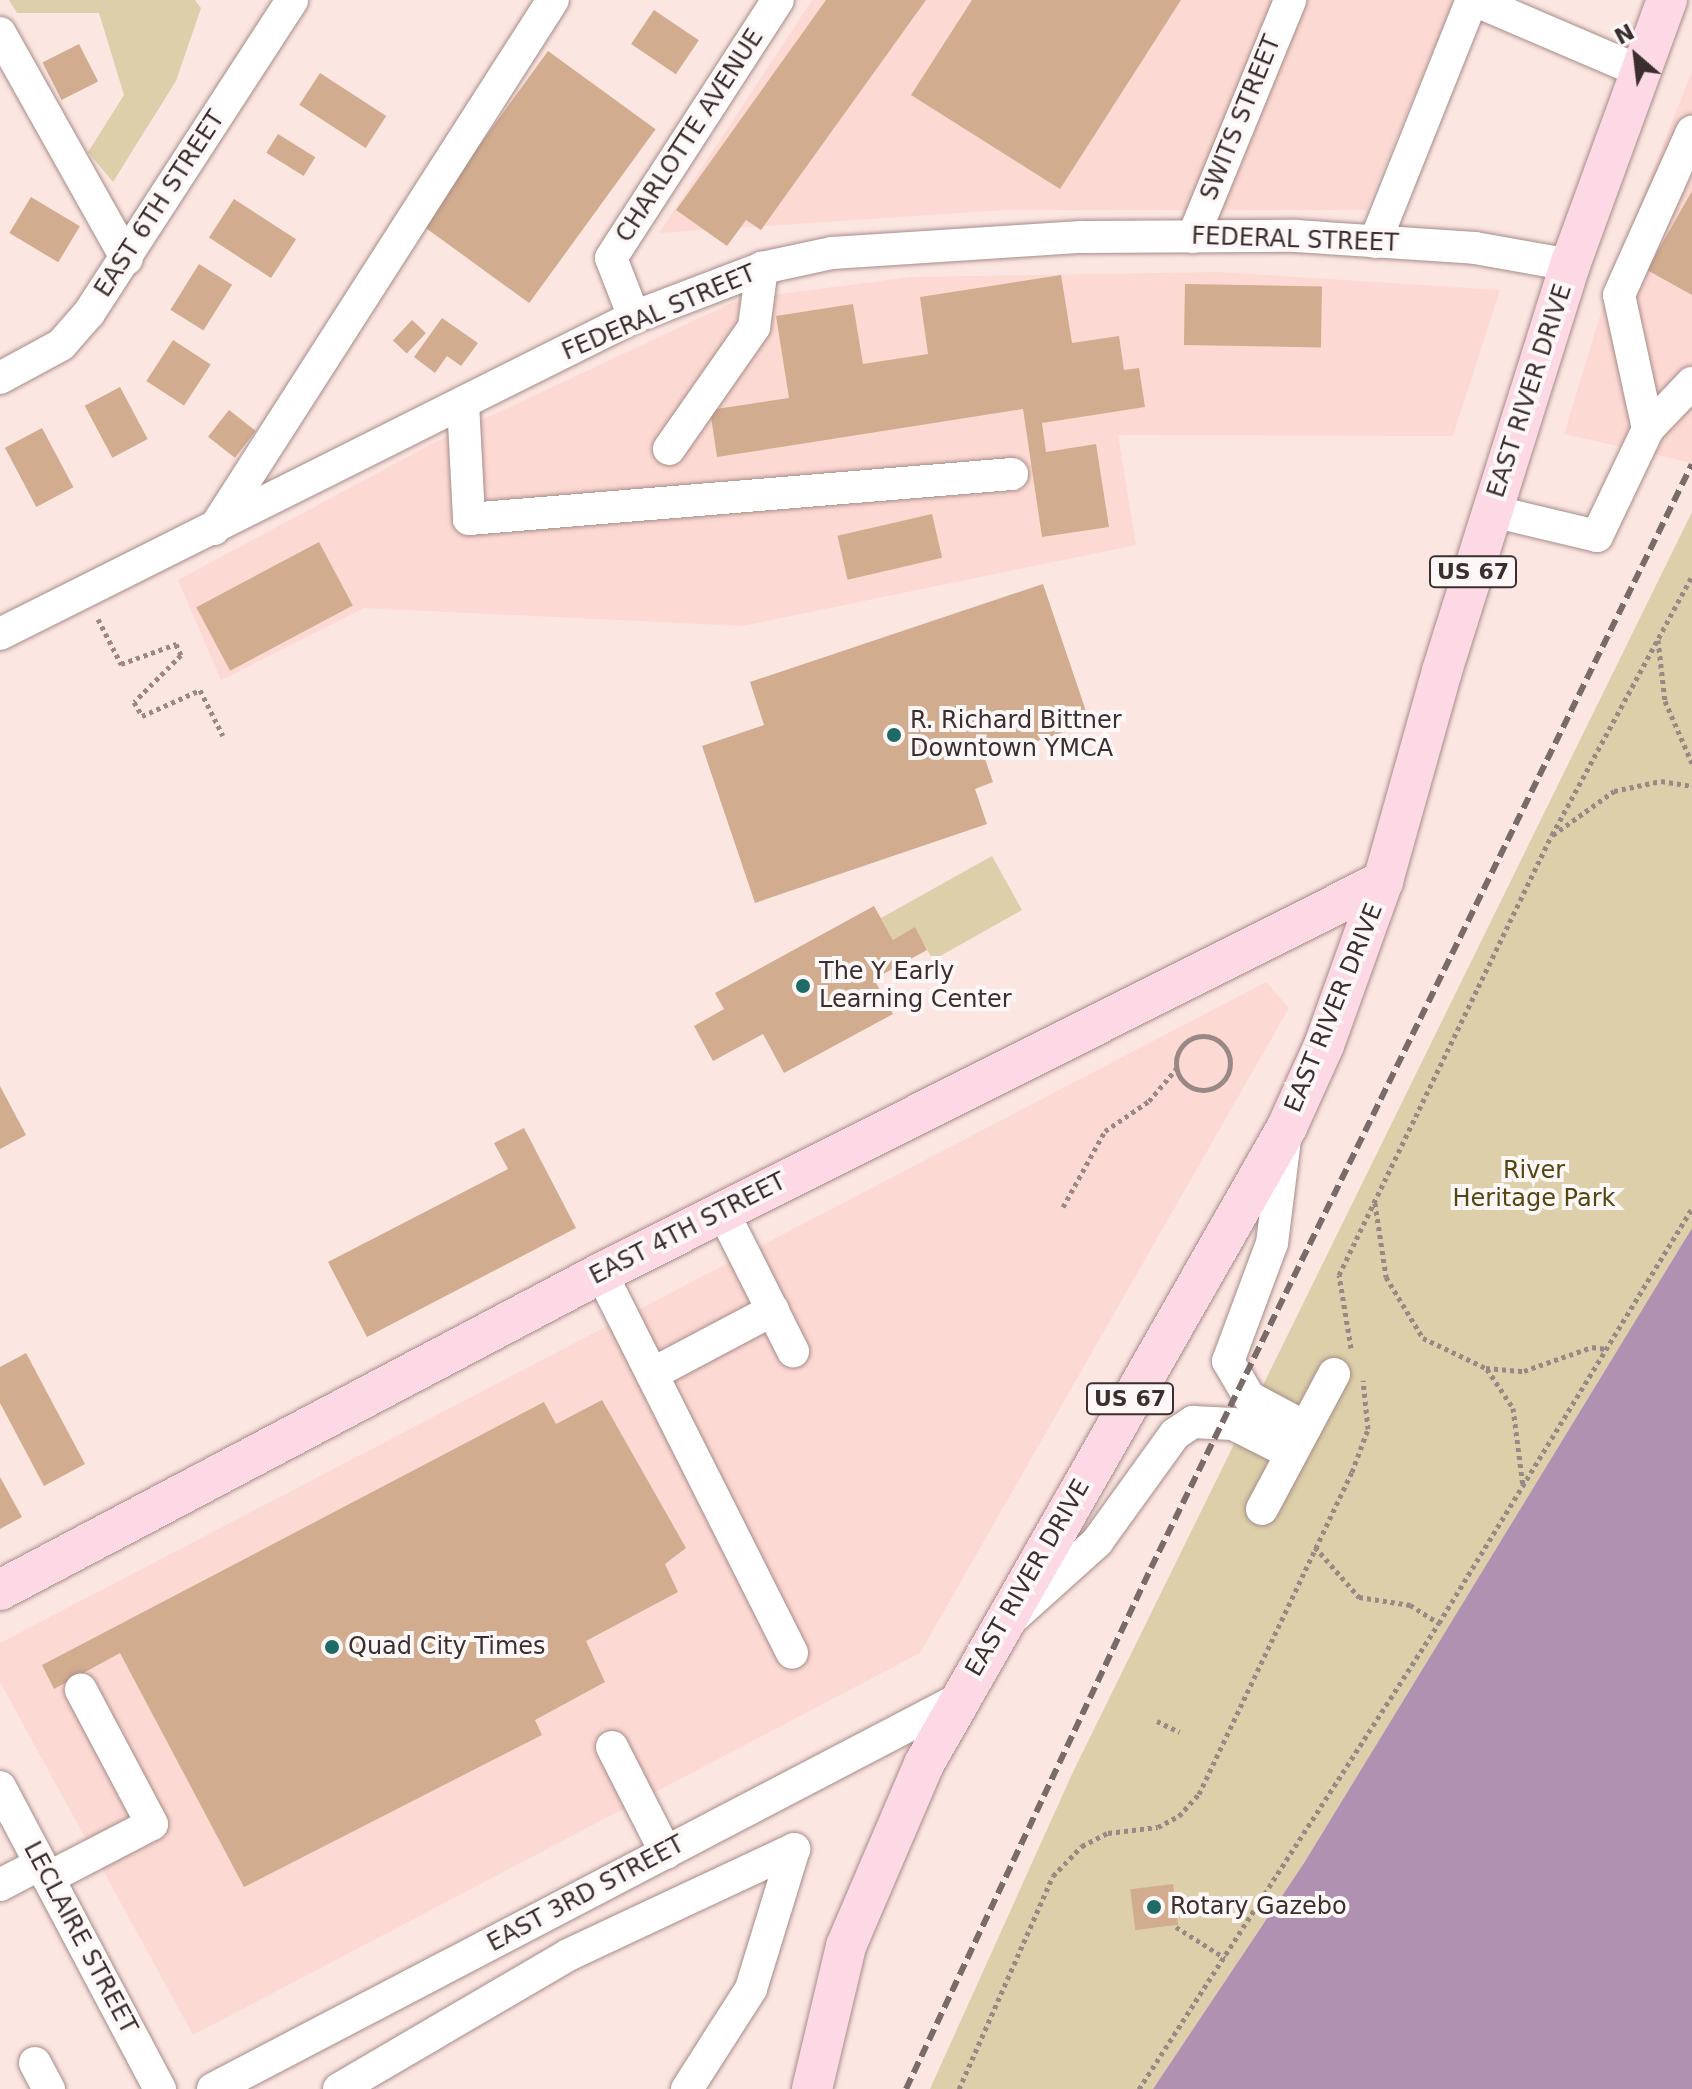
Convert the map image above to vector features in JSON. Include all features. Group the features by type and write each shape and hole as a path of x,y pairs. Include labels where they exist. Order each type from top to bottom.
{"main road":[{"name":"EAST RIVER DRIVE","path":"812,2089 846,1946 882,1854 959,1699 1287,1127 1324,1045 1383,881 1492,511 1570,265 1667,0"},
{"name":"EAST 4TH STREET","path":"0,1590 601,1273 1383,881"}],"street":[{"name":"EAST 6TH STREET","path":"0,378 61,345 127,259 292,0"},
{"path":"213,532 553,0"},
{"name":"CHARLOTTE AVENUE","path":"634,317 611,258 778,0"},
{"name":"SWITS STREET","path":"1193,237 1290,0"},
{"path":"1375,242 1473,0 1640,71"},
{"path":"0,33 127,259"},
{"path":"1648,429 1619,295 1692,132"},
{"name":"FEDERAL STREET","path":"1,631 213,532 634,317 762,268 832,253 1081,237 1375,242 1475,248 1570,265"},
{"path":"669,449 754,327 762,268"},
{"path":"1492,511 1597,536 1648,429 1692,383"},
{"path":"463,403 469,519 1012,474"},
{"path":"1287,1127 1272,1243 1228,1361 1249,1397 1298,1440"},
{"path":"723,1212 793,1351"},
{"path":"601,1273 792,1653"},
{"path":"652,1374 773,1310"},
{"path":"1262,1509 1334,1374"},
{"path":"996,1633 1097,1542 1184,1428 1233,1424 1298,1440"},
{"path":"0,1885 44,1871 152,1824 81,1690"},
{"name":"EAST 3RD STREET","path":"213,2089 959,1699"},
{"path":"612,1747 666,1853"},
{"name":"LECLAIRE STREET","path":"0,1787 160,2089"},
{"path":"339,2089 568,1955 794,1849 751,1989 687,2089"},
{"path":"547,1914 568,1955"}],"path":[{"path":"84,594 121,664 176,644 181,655 134,702 142,716 200,690 223,736"},
{"path":"1658,639 1665,701 1692,763"},
{"path":"1552,835 1614,791 1661,781 1692,786"},
{"path":"1063,1207 1105,1131 1149,1101 1177,1068 1179,1051 1199,1037 1216,1040 1230,1059 1223,1082 1207,1090 1191,1088 1177,1068"},
{"path":"1375,1202 1378,1251 1402,1311 1423,1338 1486,1368 1524,1371 1592,1347 1606,1349"},
{"path":"1139,2089 1439,1623 1692,1208"},
{"path":"1486,1368 1513,1408 1523,1487"},
{"path":"1315,1547 1359,1597 1410,1605 1439,1623"},
{"path":"1157,1721 1180,1732"},
{"path":"1176,1927 1225,1958"}],"shaded area":[{"path":"812,0 1454,0 1366,210 1005,210 659,233"},
{"path":"1692,71 1692,463 1564,434 1614,270"},
{"path":"1220,272 1500,290 1453,436 1118,435 1136,545 743,626 364,608 221,680 178,580 435,442 740,299 911,277"},
{"path":"1266,982 1289,1008 920,1653 193,2035 0,1682 0,1643"},
{"path":"1692,1228 1692,2089 1153,2089 1304,1863"}],"green space":[{"path":"9,0 195,0 201,8 176,81 113,182 88,152 124,95 99,13 17,13"},
{"name":"River Heritage Park","path":"1692,512 1692,1228 1304,1863 1153,2089 930,2089 1073,1772"},
{"path":"992,856 1022,910 933,960 915,928 893,940 881,918"}],"building":[{"path":"826,0 926,0 761,230 746,220 727,246 676,210"},
{"path":"972,0 1181,0 1060,189 911,95"},
{"path":"654,10 699,40 676,74 631,44"},
{"path":"79,44 98,81 62,100 42,63"},
{"path":"548,51 656,129 529,303 422,225"},
{"path":"320,73 386,116 366,148 299,105"},
{"path":"278,134 315,157 304,176 266,153"},
{"path":"1692,191 1692,295 1647,270"},
{"path":"31,197 80,226 58,262 9,233"},
{"path":"234,199 296,239 271,278 209,238"},
{"path":"199,264 232,285 203,330 170,310"},
{"path":"1061,275 1072,343 1119,336 1124,370 1139,368 1145,407 1042,423 1046,452 1096,444 1109,527 1042,537 1023,409 717,457 710,410 789,398 776,316 853,304 863,364 928,354 920,297"},
{"path":"1185,284 1322,286 1321,347 1184,345"},
{"path":"442,318 478,343 461,366 447,356 435,373 414,357"},
{"path":"412,320 426,333 407,353 393,340"},
{"path":"173,340 211,365 184,406 146,381"},
{"path":"120,387 148,439 112,458 85,406"},
{"path":"229,410 256,431 235,458 208,437"},
{"path":"42,428 73,487 36,507 5,448"},
{"path":"932,514 942,558 848,580 837,536"},
{"path":"319,542 353,606 230,671 196,607"},
{"name":"R. Richard Bittner Downtown YMCA","path":"1043,584 1090,723 985,759 993,782 975,789 987,824 755,903 702,746 764,725 750,682"},
{"name":"The Y Early Learning Center","path":"874,906 893,940 915,927 927,950 874,979 893,1014 784,1073 763,1034 713,1061 694,1026 724,1009 715,993"},
{"path":"0,1086 26,1135 0,1149"},
{"path":"524,1128 576,1228 367,1337 328,1262 508,1169 494,1143"},
{"path":"26,1353 85,1464 44,1486 0,1403 0,1367"},
{"name":"Quad City Times","path":"602,1400 686,1548 665,1564 678,1592 586,1641 605,1682 535,1720 542,1735 244,1887 120,1653 54,1689 42,1665 544,1402 556,1424"},
{"path":"0,1477 22,1517 0,1529"},
{"name":"Rotary Gazebo","path":"1173,1884 1178,1925 1135,1930 1130,1889"}],"railway":[{"path":"906,2089 1151,1568 1692,464"}],"place":[{"name":"R. Richard Bittner Downtown YMCA","path":"894,735"},
{"name":"The Y Early Learning Center","path":"803,986"},
{"name":"Quad City Times","path":"332,1647"},
{"name":"Rotary Gazebo","path":"1154,1907"}]}
